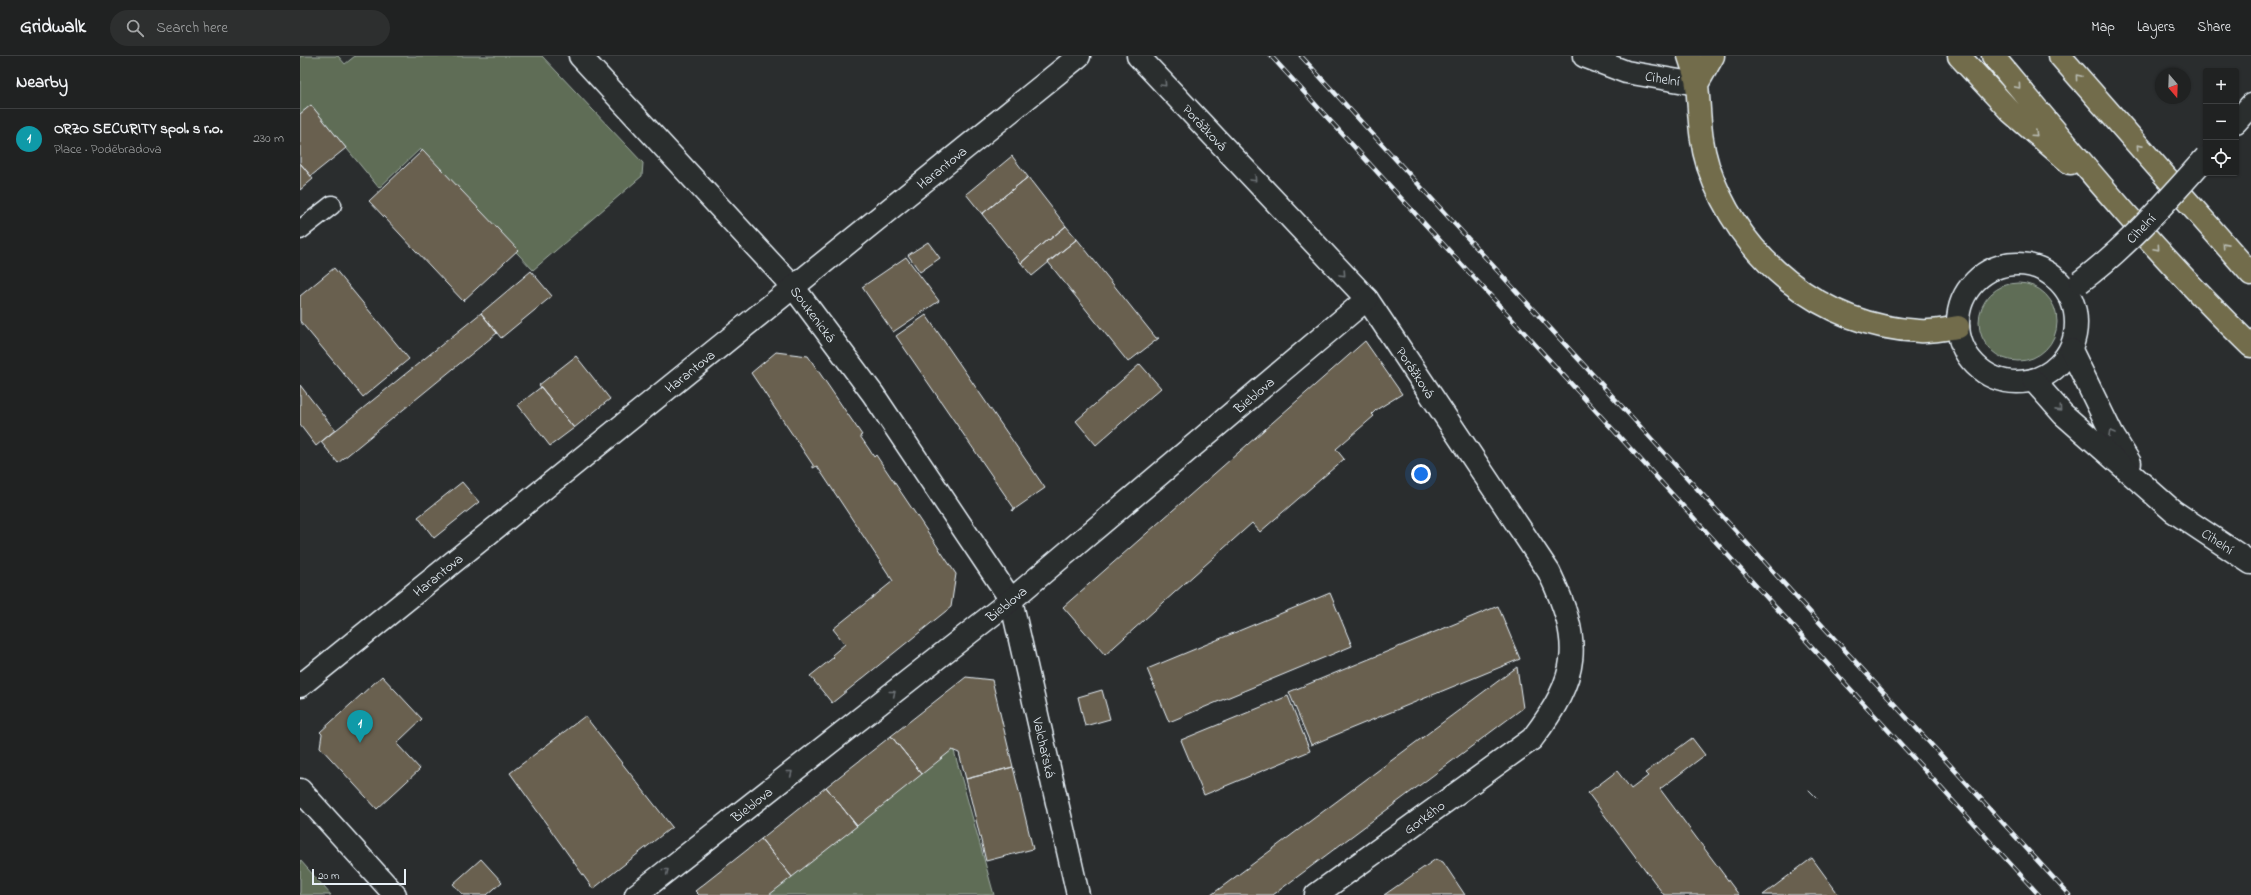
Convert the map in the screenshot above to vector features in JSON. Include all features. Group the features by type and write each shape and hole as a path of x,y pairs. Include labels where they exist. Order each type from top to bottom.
{"highway":[{"path":"1690,56 1697,84 1701,137 1708,166 1717,187 1746,238 1780,276 1804,294 1857,320 1885,327 1920,332 1958,327"},
{"path":"1697,84 1713,56"},
{"path":"1959,56 2011,112 2047,144 2109,194"},
{"path":"1993,56 2109,194 2198,294 2251,346"},
{"path":"2060,56 2095,98 2251,274"}],"street":[{"name":"Soukenická","path":"580,56 794,288 873,394 1011,600"},
{"name":"Harantova","path":"300,686 1079,56"},
{"name":"Porážková","path":"1138,56 1367,299 1549,572 1562,599 1569,622 1572,642 1572,663 1566,683 1552,713 1532,739"},
{"name":"Cihelní","path":"1584,56 1626,72 1697,84"},
{"name":"Cihelní","path":"2074,285 2104,264 2133,237 2203,160"},
{"path":"2023,264 2040,268 2055,277 2074,285 2074,304 2077,319 2076,335 2071,350 2061,363 2048,374 2033,380 2016,383 2004,381 1983,372 1970,360 1962,345 1958,327 1959,311 1965,295 1975,281 1995,268 2006,265 2023,264"},
{"name":"Bieblova","path":"636,895 1011,600 1367,299"},
{"name":"Cihelní","path":"2071,350 2112,434 2147,489"},
{"name":"Cihelní","path":"2033,380 2063,414 2147,489 2202,532 2251,563"},
{"name":"Valchařská","path":"1011,600 1078,895"},
{"name":"Gorkého","path":"1316,895 1532,739"},
{"path":"300,790 395,895"}],"lane":[{"path":"300,230 332,205"}],"green space":[{"path":"300,56 338,56 345,64 355,56 542,56 643,163 642,176 533,270 420,149 379,188 311,105 300,114"},
{"path":"2018,283 2033,286 2045,295 2054,307 2057,322 2054,337 2045,349 2033,358 2018,361 2003,358 1991,349 1982,337 1979,322 1982,307 1991,295 2003,286"},
{"path":"948,749 954,751 994,895 763,895"},
{"path":"300,860 331,895 300,895"}],"building":[{"path":"311,105 346,148 311,176 300,163 300,114"},
{"path":"423,150 518,250 463,301 369,201"},
{"path":"1012,156 1028,177 982,214 966,194"},
{"path":"300,163 313,179 300,190"},
{"path":"1028,177 1066,226 1049,240 1048,239 1021,263 982,214"},
{"path":"1066,226 1077,239 1032,276 1021,263 1048,239 1049,240"},
{"path":"1077,239 1156,338 1159,338 1128,362 1048,262"},
{"path":"928,242 940,258 920,272 908,255"},
{"path":"906,257 939,301 893,332 862,287"},
{"path":"334,268 409,359 363,397 300,321 300,296"},
{"path":"531,271 552,296 501,338 481,313"},
{"path":"481,313 497,333 338,463 321,442"},
{"path":"926,315 1045,488 1012,511 1014,508 896,336"},
{"path":"1365,341 1402,394 1376,410 1372,414 1374,416 1336,449 1344,459 1260,532 1252,523 1105,655 1063,607"},
{"path":"776,352 808,356 862,435 860,436 874,457 876,455 956,574 951,607 832,703 810,676 834,657 832,655 845,644 833,629 893,581 817,466 813,468 813,465 751,373"},
{"path":"576,356 610,399 574,428 539,385"},
{"path":"1140,364 1161,388 1096,445 1076,421"},
{"path":"300,385 335,430 316,446 300,425"},
{"path":"541,387 574,428 550,446 518,405"},
{"path":"462,482 479,502 434,538 418,517"},
{"path":"1330,593 1352,646 1169,722 1147,669"},
{"path":"1498,606 1520,659 1311,745 1289,692"},
{"path":"1517,667 1523,708 1273,895 1211,895"},
{"path":"382,676 422,719 399,741 398,745 420,769 377,809 320,747 322,734 320,732"},
{"path":"966,677 992,680 1013,767 966,779 959,753 952,750 922,774 891,736"},
{"path":"1102,690 1110,719 1085,726 1078,697"},
{"path":"1288,696 1310,751 1204,795 1181,740"},
{"path":"585,716 672,827 593,889 510,773"},
{"path":"891,736 922,774 857,826 826,787"},
{"path":"1692,738 1705,755 1660,789 1739,895 1664,895 1588,793 1617,771 1631,789 1648,776 1645,773"},
{"path":"1013,767 1033,849 986,861 966,779"},
{"path":"826,787 857,826 792,877 761,839"},
{"path":"761,839 792,877 769,895 699,895 695,891"},
{"path":"1812,858 1839,895 1763,895"},
{"path":"481,859 502,882 487,895 463,895 453,884"},
{"path":"1436,859 1443,862 1465,895 1384,895"}],"tram line":[{"path":"1809,790 1817,798"}],"railway":[{"path":"1271,56 2039,895"},
{"path":"1301,56 2069,895"}],"place":[{"name":"ORZO SECURITY spol. s r.o.","path":"360,743"}]}
